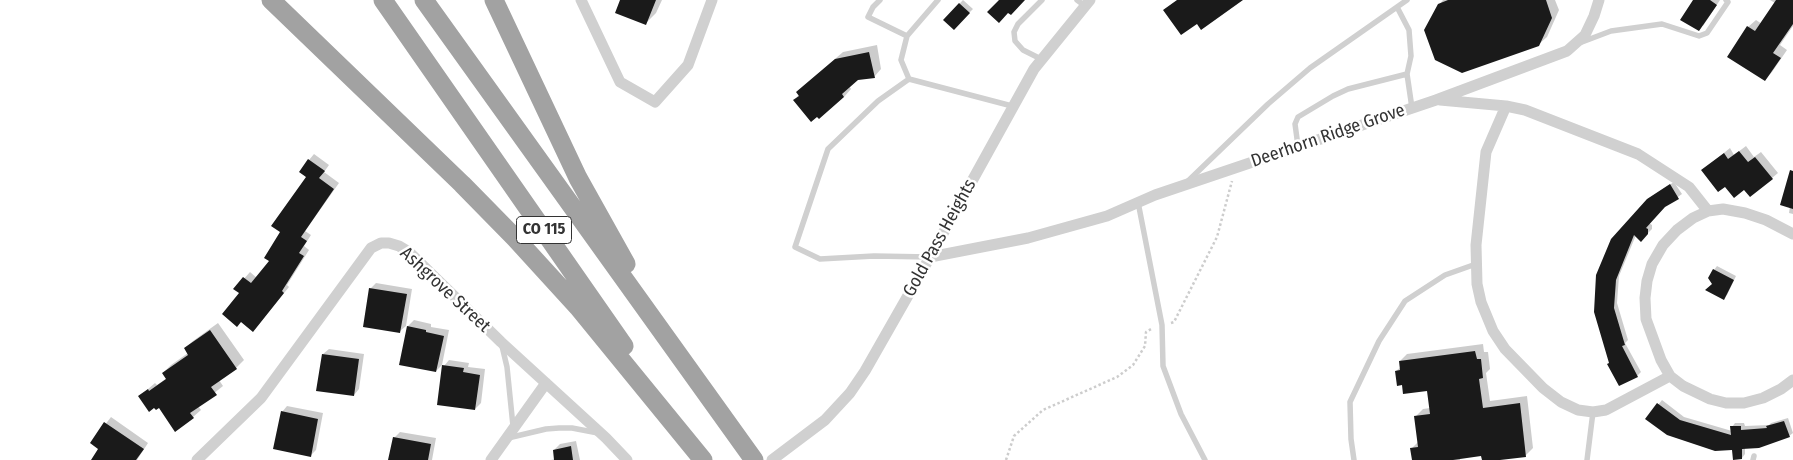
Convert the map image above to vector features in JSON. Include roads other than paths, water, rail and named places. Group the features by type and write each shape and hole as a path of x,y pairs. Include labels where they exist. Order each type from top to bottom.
{"highway":[{"path":"271,0 462,184 515,238 578,307 703,460"},
{"name":"CO 115","path":"383,0 703,460"},
{"name":"CO 115","path":"424,0 754,460"},
{"path":"494,0 578,178 680,358"}],"street":[{"path":"582,0 620,82 655,102 688,65 712,0"},
{"path":"1436,100 1567,51 1585,35 1599,0"},
{"name":"Gold Pass Heights","path":"772,460 835,411 865,371 930,257 1012,106 1041,60 1084,2"},
{"name":"Deerhorn Ridge Grove","path":"930,257 1028,238 1107,216 1182,186 1436,100 1506,106 1525,110 1638,154 1689,188 1708,211"},
{"path":"1506,106 1486,152 1478,227 1477,284 1486,317 1493,331 1505,349 1543,388 1561,402 1578,410 1593,412 1606,410 1670,376"},
{"path":"1793,234 1775,224 1744,212 1723,209 1708,211 1693,218 1677,230 1663,245 1652,264 1645,298 1646,319 1661,360 1670,376 1694,392 1726,403 1744,403 1763,398 1781,389 1793,380"},
{"name":"Ashgrove Street","path":"197,460 260,398 364,256 371,248 381,243 400,246 408,252 501,342 602,434 627,460"},
{"path":"491,460 546,383"}],"lane":[{"path":"880,0 873,7 868,17 907,36"},
{"path":"909,79 901,60 907,36 938,0"},
{"path":"1041,60 1023,50 1015,41 1014,32 1018,24 1042,0"},
{"path":"1182,186 1268,104 1310,68 1407,0"},
{"path":"1573,45 1611,31 1662,24 1698,36 1707,33 1728,1"},
{"path":"1397,6 1409,30 1411,56 1407,74 1412,108"},
{"path":"1298,146 1295,124 1298,117 1332,96 1348,89 1407,74"},
{"path":"909,79 1012,106"},
{"path":"909,79 878,101 828,149 795,247 820,259 874,256 930,257"},
{"path":"1138,202 1162,326 1163,366 1181,414 1205,460"},
{"path":"1354,460 1350,402 1379,341 1405,301 1445,275 1476,264"},
{"path":"501,342 507,367 514,428"},
{"path":"1587,460 1593,412"},
{"path":"506,438 559,428 572,428 602,434"}]}
